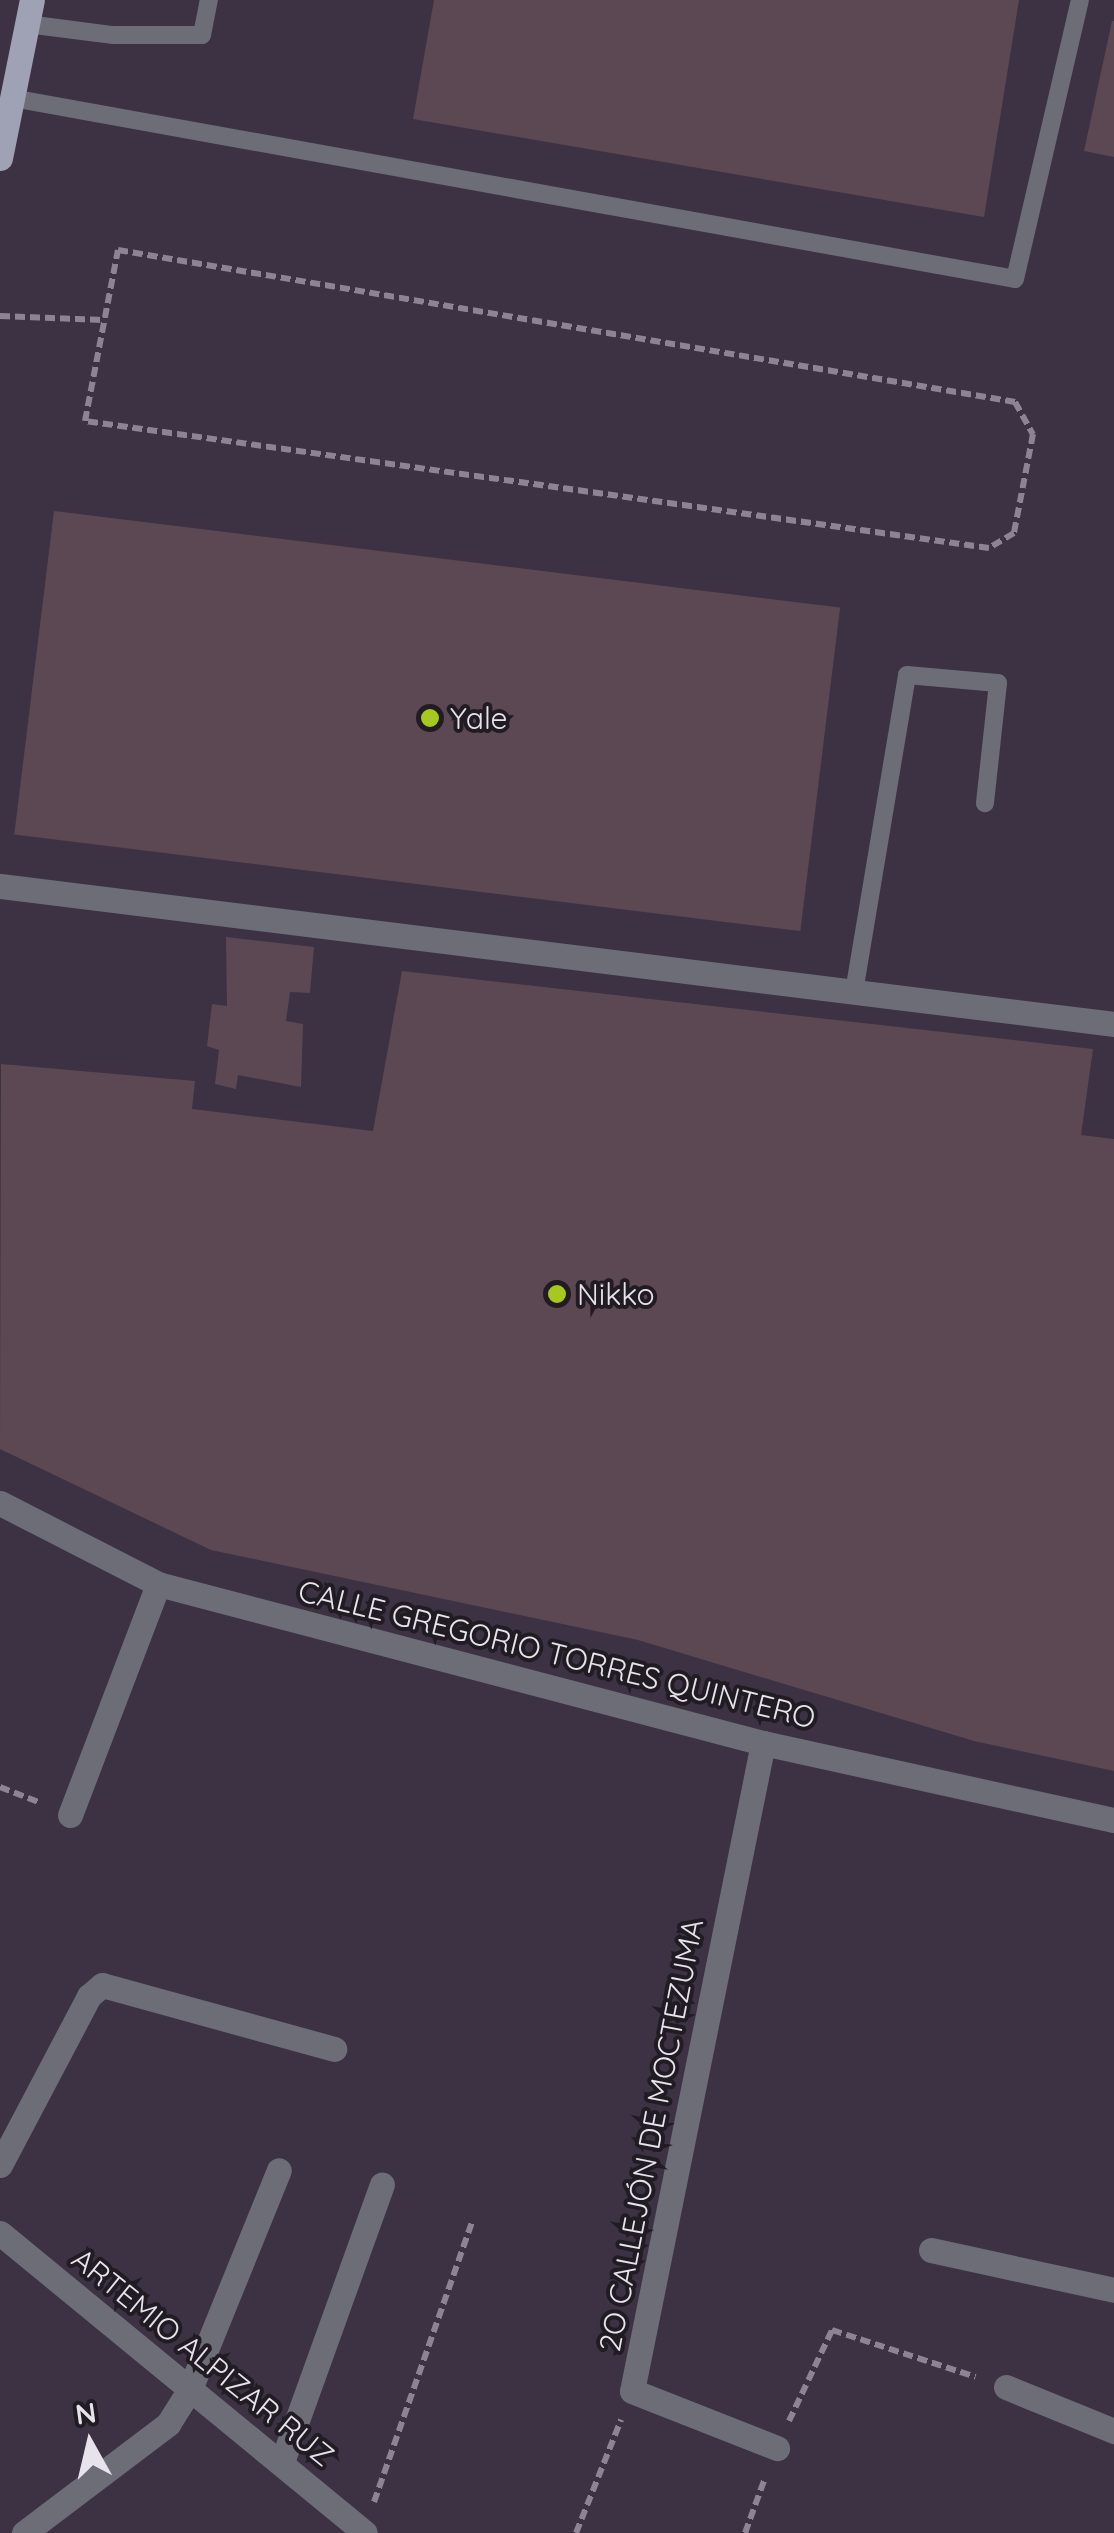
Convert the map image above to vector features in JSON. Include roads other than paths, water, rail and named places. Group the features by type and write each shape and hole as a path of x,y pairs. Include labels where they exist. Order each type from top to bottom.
{"main road":[{"path":"0,158 29,12"}],"street":[{"path":"0,886 1114,1024"},
{"name":"CALLE GREGORIO TORRES QUINTERO","path":"0,1503 158,1584 763,1743 1114,1820"},
{"path":"70,1814 158,1584"},
{"name":"2O CALLEJÓN DE MOCTEZUMA","path":"763,1743 632,2391 777,2448"},
{"path":"0,2165 88,1996 102,1984 334,2049"},
{"path":"24,2533 168,2424 190,2389 279,2170"},
{"path":"282,2462 382,2184"},
{"name":"ARTEMIO ALPIZAR RUZ","path":"0,2233 364,2533"},
{"path":"931,2250 1114,2290"},
{"path":"1006,2386 1114,2431"}],"lane":[{"path":"29,12 113,35 202,35 208,0"},
{"path":"12,98 1014,279 1080,0"},
{"path":"854,992 907,675 998,683 984,803"}],"place":[{"name":"Yale","path":"430,718"},
{"name":"Nikko","path":"557,1294"}]}
